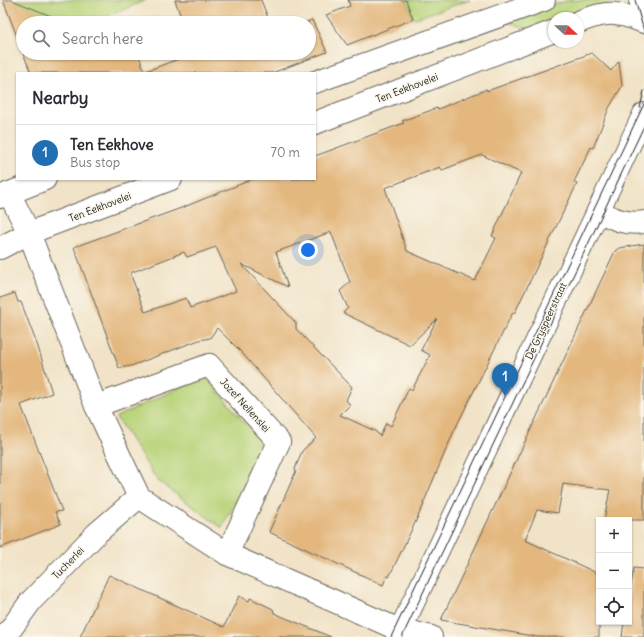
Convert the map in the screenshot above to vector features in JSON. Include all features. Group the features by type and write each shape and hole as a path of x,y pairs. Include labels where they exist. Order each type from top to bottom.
{"street":[{"path":"316,82 544,0"},
{"path":"640,0 644,11"},
{"path":"584,20 607,12 624,14 644,22"},
{"path":"486,21 498,52"},
{"name":"Ten Eekhovelei","path":"316,123 548,33"},
{"name":"De Gryspeerstraat","path":"398,634 644,114"},
{"path":"42,180 4,195 29,233 96,406 139,497 227,554 398,634 431,637"},
{"name":"Ten Eekhovelei","path":"0,248 29,233 168,180"},
{"path":"598,211 622,222 634,224 644,222"},
{"name":"Jozef Nellenslei","path":"96,406 209,364 279,442 227,554"},
{"name":"Tucherlei","path":"5,637 31,601 97,533 139,497"}],"green space":[{"path":"16,0 146,0 108,16 50,16 15,2"},
{"path":"406,0 470,0 413,19"},
{"path":"569,0 628,0 629,3 608,4 582,12 548,12 548,23 528,29 505,21"},
{"path":"205,376 264,446 222,528 157,480 116,417"}],"building":[{"path":"3,0 12,0 51,16 16,16 16,34"},
{"path":"175,0 261,0 267,16 181,16"},
{"path":"348,0 406,0 413,19 347,45 326,15 350,6"},
{"path":"316,29 327,52 316,56"},
{"path":"592,53 611,71 619,61 622,86 609,108 593,148 591,147 574,182 577,184 515,312 512,314 454,431 424,504 389,577 387,576 383,585 269,532 296,471 295,469 302,451 316,438 242,353 217,328 210,338 199,340 131,366 119,368 74,247 184,207 251,180 316,180 316,156 404,123 402,121 437,108 438,109 487,89 487,91","holes":["482,155 521,173 492,236 496,238 475,281 407,251 385,188 440,167 442,170","331,232 350,282 340,291 348,308 343,313 410,345 437,319 421,350 430,355 412,390 409,388 391,426 386,423 380,436 375,431 340,415 350,405 346,400 352,387 296,329 296,323 241,264 288,287 276,252","216,247 236,291 190,308 186,298 145,312 130,273 184,252 187,257"]},
{"path":"26,60 140,60 145,72 31,72"},
{"path":"176,60 306,60 275,72 146,71"},
{"path":"644,244 644,520 632,520 632,517 605,517 610,490 563,484 558,513 537,510 525,540 596,573 596,625 599,625 599,637 538,637 441,620 615,251 619,248"},
{"path":"15,293 18,302 21,302 38,347 52,393 21,405 62,511 55,512 61,524 0,548 0,298"},
{"path":"634,568 644,569 644,637 622,637 624,625 632,625 632,579"},
{"path":"109,575 224,627 239,596 249,601 250,598 273,609 274,613 331,637 80,637"}],"tram line":[{"path":"635,0 644,31"},
{"path":"640,108 644,91"},
{"path":"391,637 644,104"},
{"path":"402,637 644,126"}],"place":[{"name":"Ten Eekhove","path":"505,396"}]}
